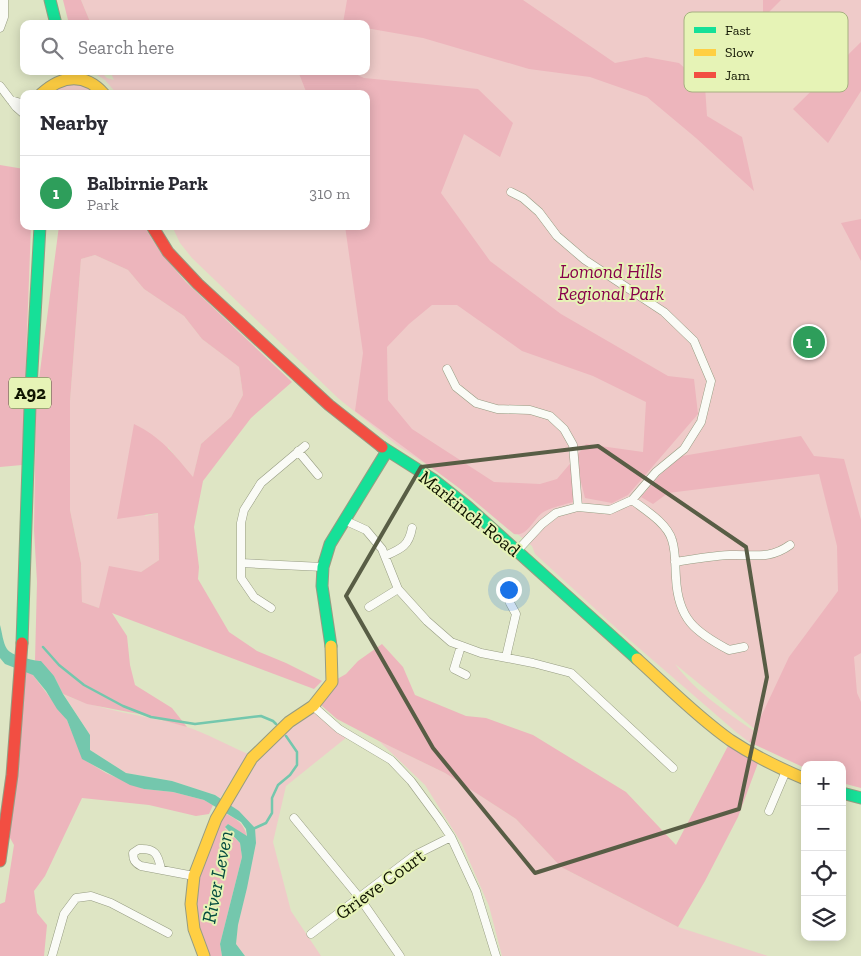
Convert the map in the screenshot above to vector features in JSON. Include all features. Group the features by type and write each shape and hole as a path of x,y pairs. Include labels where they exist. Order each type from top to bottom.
{"main road":[{"path":"50,0 55,20"},
{"path":"44,90 51,75"},
{"path":"44,90 63,78 76,75 92,82 100,90"},
{"name":"A92","path":"0,861 20,704 32,350 40,230"},
{"name":"Markinch Road","path":"154,230 168,252 198,284 329,404 387,451 453,494 707,722 744,750 801,777"},
{"path":"204,956 194,928 191,904 194,876 216,819 252,758 289,722 313,706 332,682 332,652 322,586 323,567 330,544 387,451"},
{"path":"846,794 861,798"}],"street":[{"path":"0,28 4,17 4,0"},
{"path":"0,86 20,110"},
{"path":"9,99 20,103"},
{"path":"510,192 523,198 539,212 557,236 585,260 664,312 694,341 711,381 702,422 684,449 656,472 632,500 610,510 578,507 556,513 542,524 517,551"},
{"path":"447,369 456,387 476,402 497,409 530,410 550,416 564,429 573,445 578,507"},
{"path":"271,608 254,597 241,578 241,524 244,510 261,483 302,448 318,476"},
{"path":"632,500 662,524 672,539 677,594 683,610 693,627 710,641 729,650 744,647"},
{"path":"344,520 366,530 382,549 398,589 427,621 451,642 481,653 506,657 571,673 673,768"},
{"path":"385,556 400,550 410,539 412,528"},
{"path":"675,562 730,555 758,556 779,552 790,545"},
{"path":"241,563 323,567"},
{"path":"369,607 398,589"},
{"path":"506,657 516,614 510,603"},
{"path":"461,646 454,669 466,675"},
{"path":"313,706 339,729 391,760 401,769 451,837 476,891 496,956"},
{"path":"769,811 786,771"},
{"path":"294,818 359,897 400,956"},
{"name":"Grieve Court","path":"311,934 415,855 451,837"},
{"path":"161,869 194,876"},
{"path":"52,956 64,914 76,898 91,896 111,903 168,933"}],"highlighted area":[{"path":"598,446 746,547 767,677 739,809 535,873 433,748 346,596 421,467"}],"green space":[{"name":"Lomond Hills Regional Park","path":"81,0 861,0 861,770 846,766 846,761 831,761 773,744 675,664 701,692 754,731 749,742 736,732 625,636 535,554 532,546 458,485 398,446 339,399 192,258 180,243 174,230 370,230 370,90 114,90 105,80 97,75 104,75 114,80 112,75 370,75 370,20 89,20"},
{"path":"66,84 87,86 92,90 56,90"},
{"path":"95,255 128,270 144,289 184,316 202,339 239,367 243,395 231,417 201,444 193,478 168,447 145,516 158,513 159,560 141,572 99,608 82,602 81,563 70,510 70,401 81,259"},
{"path":"64,695 108,709 184,726 248,754 220,798 172,781 126,773 90,750 90,735"},
{"path":"312,711 332,728 347,737 286,786 273,842 291,911 321,956 245,956 236,944 238,925 256,843 231,805 257,762 290,725"},
{"path":"379,741 445,773 516,819 561,867 678,927 768,956 502,956 489,906 462,844 425,785"}],"shaded area":[{"path":"63,0 81,0 89,20 68,20"},
{"path":"347,0 523,0 615,63 646,57 679,63 684,67 684,92 705,92 707,116 742,137 754,191 696,138 647,97 590,77 529,69 423,38 370,29 370,20 344,20"},
{"path":"763,0 781,0 769,12 763,12"},
{"path":"861,42 861,91 828,143 793,109 810,92 848,92 848,55"},
{"path":"300,75 358,75 364,78 478,89 513,123 500,157 464,134 441,193 490,261 561,314 668,376 694,379 698,414 628,495 612,503 585,498 575,458 586,444 643,452 646,402 593,376 522,351 457,305 432,305 409,324 387,347 388,400 412,429 494,482 540,484 557,479 574,459 577,501 554,507 542,513 526,531 514,534 459,488 355,411 363,353 346,230 370,230 370,90 305,90"},
{"path":"0,165 20,168 20,230 31,230 22,465 0,467"},
{"path":"861,219 861,261 841,223"},
{"path":"58,230 147,230 161,253 186,282 292,382 251,418 203,481 194,527 199,567 198,579 229,632 257,651 322,681 314,689 112,613 127,636 130,665 135,685 172,708 187,727 139,714 87,704 63,694 54,676 35,661 37,582 34,530 36,402","holes":["95,255 128,270 144,289 184,316 202,339 239,367 243,395 231,417 201,444 193,477 160,440 134,424 117,519 158,513 159,560 141,572 109,566 99,608 82,602 81,563 70,510 70,401 81,259"]},
{"path":"801,436 814,456 844,459 861,520 861,653 854,657 857,693 861,702 861,788 846,784 846,761 801,761 801,766 749,742 789,657 838,591 837,546 819,474 668,493 653,504 641,497 660,475 682,456"},
{"path":"382,644 403,667 415,695 466,716 486,718 533,735 626,792 676,845 728,746 758,763 738,817 705,881 678,927 561,867 516,819 445,773 337,719 322,706 324,693 332,682 346,674 358,661"},
{"path":"22,652 33,675 67,720 83,759 106,773 144,789 173,792 204,800 213,805 209,814 196,816 149,805 82,798 45,876 34,891 37,913 47,925 44,956 0,956 0,904 5,902 14,845 5,829"},
{"path":"221,811 234,818 244,827 247,837 228,824 225,828 240,843 242,857 220,944 222,956 204,956 194,929 194,876"}],"water":[{"path":"0,625 4,644 9,651 22,657 41,661 54,676 63,694 90,735 90,750 126,773 172,781 215,795 239,811 255,828 256,843 238,925 236,944 245,956 222,956 220,944 242,857 240,843 225,827 228,824 247,836 246,829 241,822 204,800 173,792 144,789 130,785 82,759 67,720 57,709 46,691 33,675 5,664 0,658"}],"waterway":[{"path":"43,647 59,665 84,685 123,706 151,717 195,724 261,716 276,724"},
{"path":"255,828 266,823 272,813 272,798 278,785 290,775 297,765 297,752 286,736"}],"traffic: fast":[{"path":"50,0 55,20"},
{"path":"22,643 30,406 40,230"},
{"path":"382,447 434,480 467,506 637,659"},
{"path":"331,646 322,586 323,567 330,544 387,451"},
{"path":"846,794 861,798"}],"traffic: slow":[{"path":"46,90 57,83 73,79 89,82 99,90"},
{"path":"204,956 194,929 191,904 194,876 216,819 252,758 289,722 313,706 332,682 331,646"},
{"path":"637,659 717,731 748,751 801,777"}],"traffic: jam":[{"path":"154,230 168,252 198,284 329,405 382,447"},
{"path":"0,861 12,775 22,643"}],"place":[{"name":"Balbirnie Park","path":"809,342"}],"water label":[{"name":"River Leven","path":"217,877"}]}
